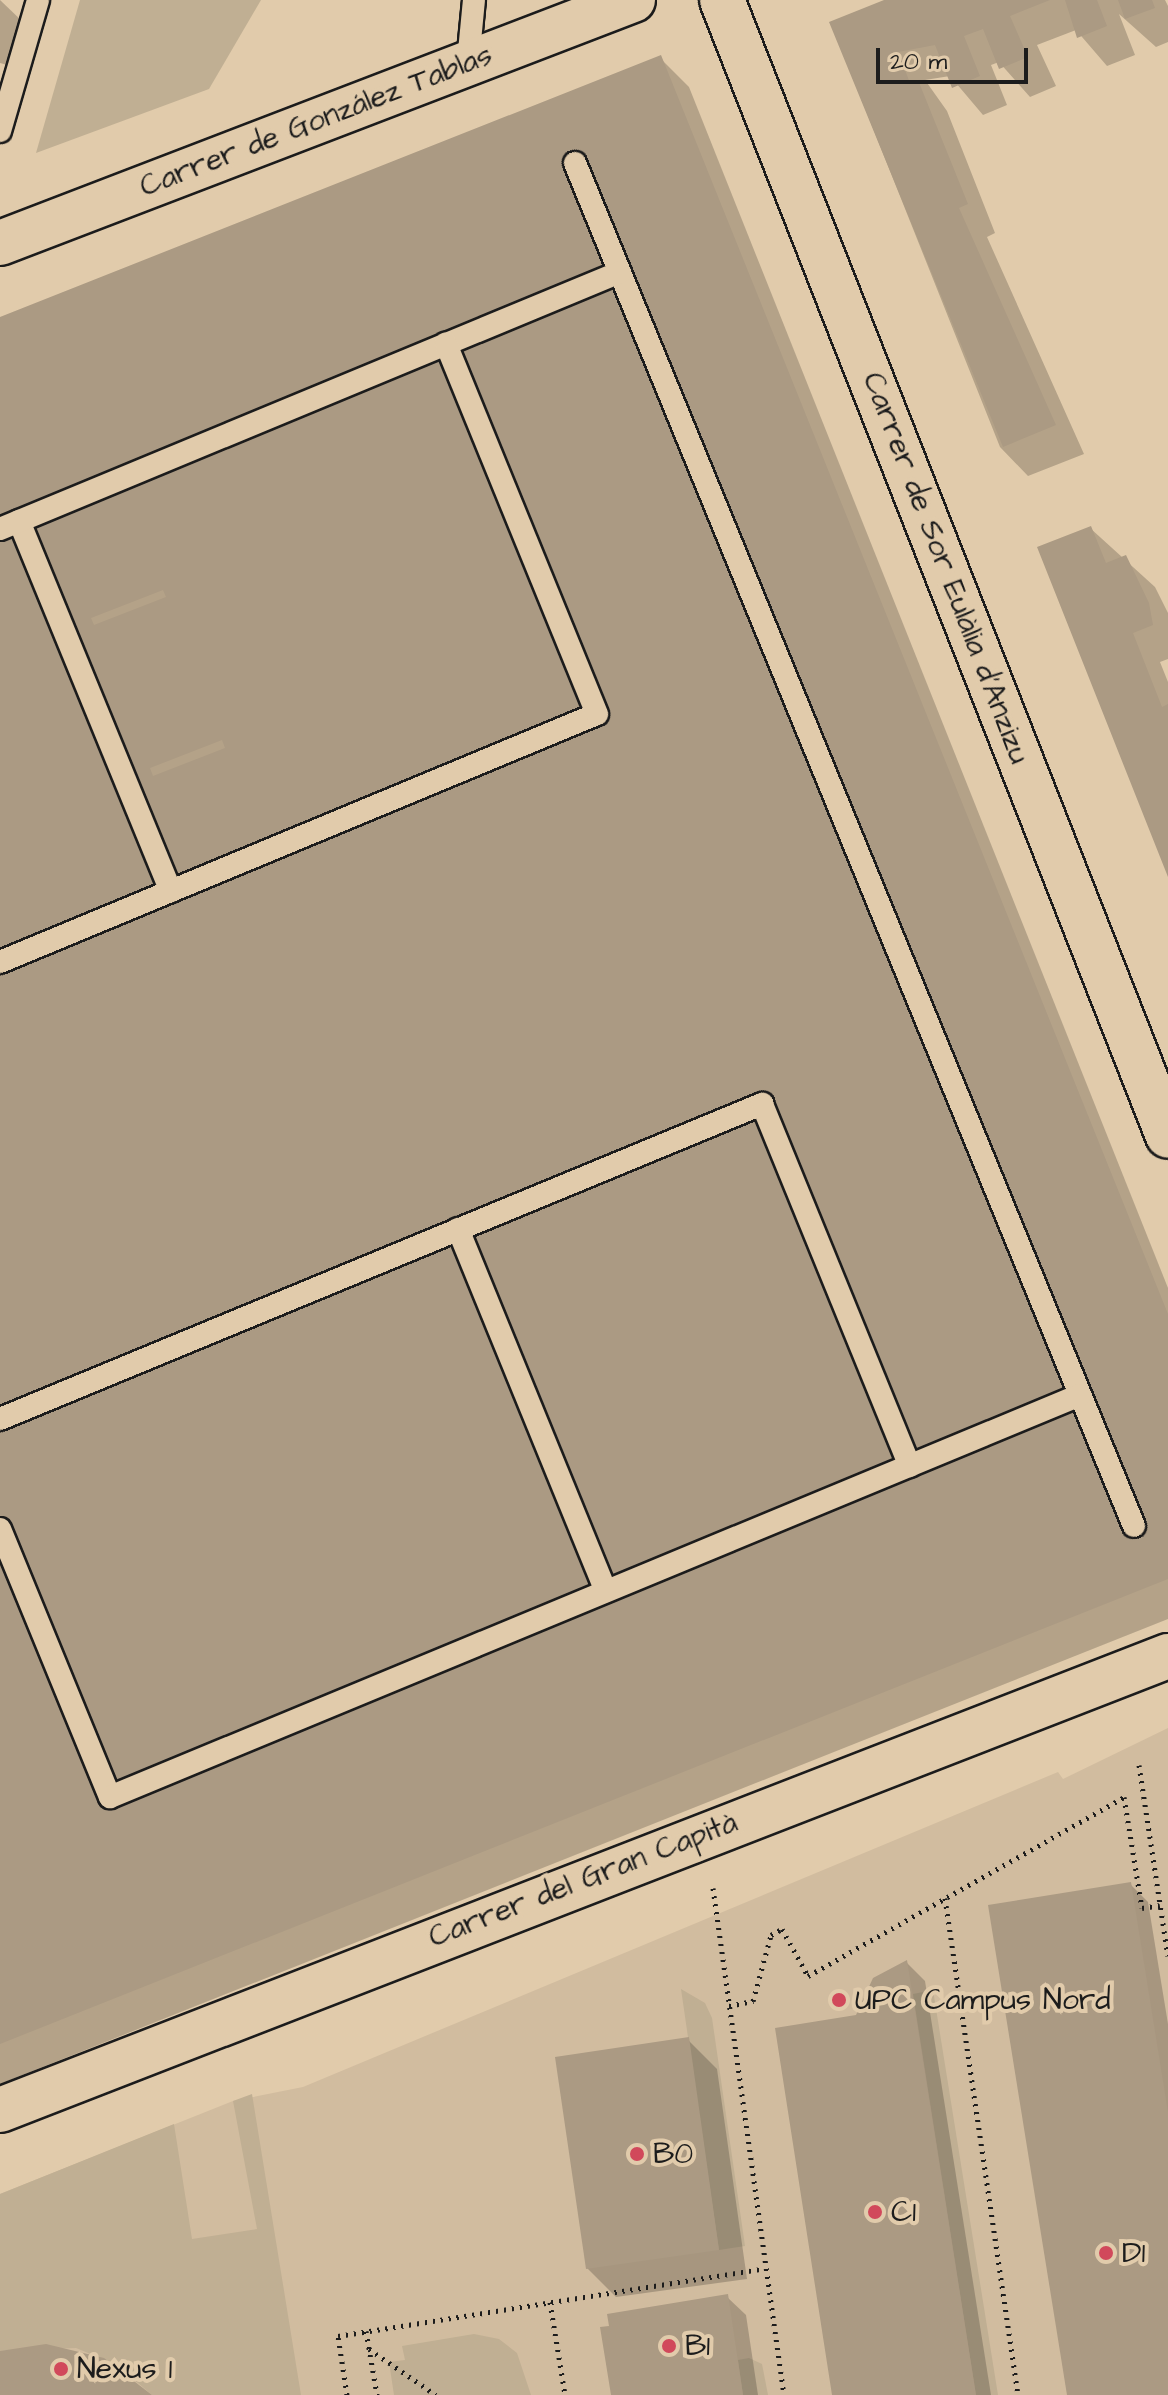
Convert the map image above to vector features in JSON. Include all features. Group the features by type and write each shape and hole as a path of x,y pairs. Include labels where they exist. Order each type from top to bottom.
{"street":[{"name":"Carrer de González Tablas","path":"0,243 633,0"},
{"name":"Carrer de Sor Eulàlia d'Anzizu","path":"722,0 1153,1054 1168,1136"},
{"name":"Carrer del Gran Capità","path":"0,2110 1168,1656"}],"lane":[{"path":"0,131 38,0"},
{"path":"468,62 474,0"},
{"path":"575,163 1134,1526"},
{"path":"171,891 9,525 620,272"},
{"path":"0,962 597,714 446,344"},
{"path":"0,1419 762,1104 910,1466"},
{"path":"458,1229 606,1591"},
{"path":"0,1529 110,1797 1080,1395"}],"path":[{"path":"1139,1765 1168,1956"},
{"path":"729,2006 753,2001 771,1935 782,1929 808,1976 1124,1797 1142,1908 1160,1905"},
{"path":"713,1888 762,2269 784,2395"},
{"path":"945,1898 1018,2395"},
{"path":"347,2395 338,2336 762,2269"},
{"path":"550,2302 565,2395"},
{"path":"366,2331 377,2395"},
{"path":"369,2349 436,2395"}],"shaded area":[{"path":"80,0 261,0 209,89 36,153"},
{"name":"UPC Campus Nord","path":"1168,1728 1168,2395 0,2395 0,2194 233,2101 303,2087 1058,1772 1063,1779"},
{"path":"681,1989 705,2003 712,2018 745,2246 719,2250"},
{"path":"933,1990 998,2395 976,2395 913,1994"},
{"path":"252,2094 301,2395 152,2395 117,2365 76,2348 0,2351 0,2194 174,2124 192,2239 257,2229 233,2101"},
{"path":"474,2334 499,2339 517,2353 531,2395 394,2395 389,2362 405,2360 402,2346"},
{"path":"749,2358 762,2364 768,2395 743,2395 738,2360"}],"building":[{"path":"884,0 1050,0 1010,16 1028,57 999,69 983,29 964,36 980,76 952,88 935,45 898,52 910,83 918,80 968,204 959,208 1056,425 1003,447 829,22"},
{"path":"1065,0 1097,0 1107,26 1077,38"},
{"path":"1118,0 1152,0 1155,8 1125,19"},
{"path":"661,55 1168,1314 1168,1579 0,2044 0,317","holes":["163,590 166,597 94,625 91,618","222,740 225,748 153,776 150,768"]},
{"path":"1091,526 1106,563 1126,555 1149,603 1153,625 1133,633 1162,707 1168,704 1168,877 1037,547"},
{"name":"D1","path":"1131,1882 1168,2112 1168,2395 1067,2395 988,1905"},
{"name":"C1","path":"907,1960 976,2395 832,2395 775,2028 856,2015 873,1978"},
{"name":"B0","path":"689,2037 719,2250 586,2269 555,2057"},
{"name":"B1","path":"728,2294 743,2395 611,2395 600,2327 609,2326 607,2314"},
{"name":"Nexus 1","path":"46,2344 104,2358 152,2395 0,2395 0,2351"}],"place":[{"name":"UPC Campus Nord","path":"839,2000"},
{"name":"B0","path":"637,2154"},
{"name":"C1","path":"875,2212"},
{"name":"D1","path":"1106,2253"},
{"name":"B1","path":"669,2346"},
{"name":"Nexus 1","path":"61,2369"}]}
